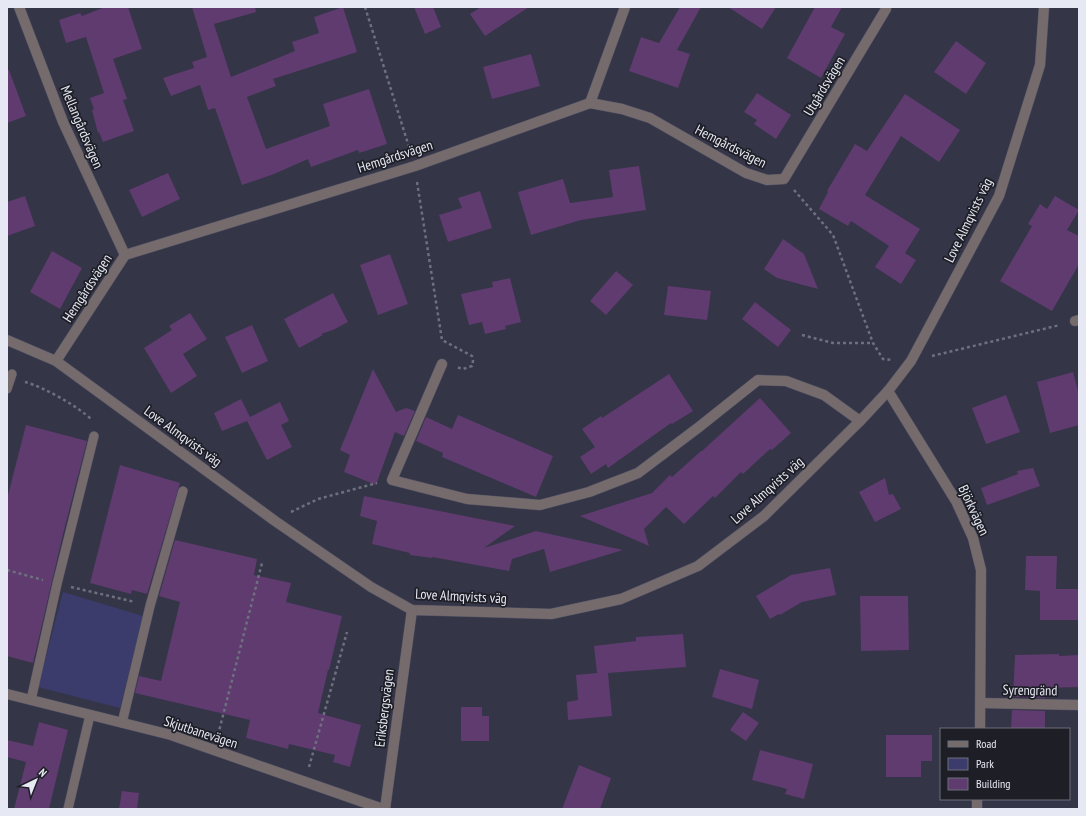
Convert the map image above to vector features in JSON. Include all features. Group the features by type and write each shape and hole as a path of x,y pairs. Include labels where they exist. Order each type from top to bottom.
{"street":[{"name":"Mellangårdsvägen","path":"19,7 63,122 125,255"},
{"path":"590,103 625,7"},
{"name":"Utgårdsvägen","path":"784,179 886,7"},
{"name":"Love Almqvists väg","path":"7,340 56,360 275,521 371,587 412,610 551,614 621,598 698,566 764,516 888,391 911,361 999,196 1040,65 1044,7"},
{"name":"Hemgårdsvägen","path":"56,360 125,255 415,166 590,103 622,109 650,118 746,173 767,180 784,179"},
{"path":"442,364 392,480 467,499 540,505 589,492 638,473 700,427 758,380 786,381 824,395 860,420"},
{"name":"Björkvägen","path":"888,391 956,501 973,538 981,570 980,728"},
{"name":"Eriksbergsvägen","path":"384,809 412,610"},
{"name":"Skjutbanevägen","path":"7,694 170,735 384,809"},
{"name":"Syrengränd","path":"981,703 1079,705"}],"lane":[{"path":"31,700 57,584 94,436"},
{"path":"122,723 150,606 184,491"},
{"path":"68,809 90,715"}],"path":[{"path":"365,7 415,166 442,340 472,356 473,361 472,366 463,369 442,364"},
{"path":"784,179 833,235 873,343 883,359 911,361 1077,321"},
{"path":"802,335 833,344 873,343"},
{"path":"9,382 26,382 35,385 88,416 96,425 94,436"},
{"path":"275,521 318,499 392,480"},
{"path":"214,750 262,563"},
{"path":"7,570 57,584 150,606"},
{"path":"305,782 347,632"}],"green space":[{"path":"63,592 143,616 120,708 38,687"}],"building":[{"path":"105,7 128,7 142,49 113,59 127,99 123,100 134,131 103,142 99,132 98,133 92,110 94,109 90,98 104,93 86,37 66,43 59,20 80,13 82,16"},
{"path":"192,7 255,7 256,12 214,24 231,77 295,51 292,42 319,33 314,17 343,7 357,52 273,79 276,86 247,97 266,149 330,126 323,104 369,89 387,144 359,153 358,150 311,167 308,159 274,174 242,185 215,108 208,110 200,85 171,96 163,78 194,68 192,62 207,57"},
{"path":"414,7 433,7 441,27 425,34"},
{"path":"481,7 529,7 485,36 470,14"},
{"path":"680,7 701,7 677,50 690,54 678,88 629,71 641,37 659,43"},
{"path":"728,7 776,7 762,29"},
{"path":"815,7 842,7 831,27 845,34 821,78 787,58"},
{"path":"956,41 986,63 966,94 934,72"},
{"path":"531,54 540,86 492,99 483,67"},
{"path":"7,70 9,70 26,116 7,123"},
{"path":"757,93 791,115 776,139 754,124 757,120 744,112"},
{"path":"905,94 960,130 939,162 901,136 865,195 920,229 905,253 916,260 901,284 875,267 889,246 851,221 848,226 819,209 828,192 827,191 855,144 867,151"},
{"path":"639,166 646,210 581,220 531,235 518,192 563,179 570,203 613,197 609,170"},
{"path":"168,173 180,199 142,217 129,190"},
{"path":"480,191 492,228 448,242 439,215 462,208 458,198"},
{"path":"25,196 35,226 7,236 7,202"},
{"path":"1055,196 1079,210 1067,230 1079,236 1079,264 1052,311 1000,281 1032,226 1028,224 1040,204 1047,209"},
{"path":"783,239 804,254 818,289 777,278 764,269"},
{"path":"52,251 82,268 60,309 30,292"},
{"path":"390,254 408,304 378,315 360,265"},
{"path":"616,271 633,285 606,315 590,301"},
{"path":"510,278 521,322 505,326 506,329 485,334 482,322 469,325 461,294 493,287 492,282"},
{"path":"668,286 711,291 707,320 664,315"},
{"path":"333,293 348,322 333,330 321,334 323,335 299,348 284,319"},
{"path":"755,302 791,330 778,347 742,319"},
{"path":"190,313 207,339 183,354 197,376 171,393 144,348 172,330 169,326"},
{"path":"252,325 268,361 242,373 225,337"},
{"path":"373,369 396,412 406,408 415,411 404,436 395,432 376,485 344,472 350,455 340,450"},
{"path":"1073,372 1079,395 1079,425 1050,433 1037,382"},
{"path":"669,374 693,411 672,424 671,423 608,468 606,464 591,474 580,457 595,447 582,429 601,416 602,418"},
{"path":"1006,395 1020,432 986,444 972,408"},
{"path":"760,398 791,433 772,450 770,449 743,474 741,472 715,498 713,496 684,524 666,507 644,529 649,546 580,516 652,493 670,475 672,477"},
{"path":"241,399 250,417 280,402 289,421 281,425 292,447 267,460 247,421 222,431 214,413"},
{"path":"458,415 553,456 536,497 442,457 443,453 416,441 426,417 452,429"},
{"path":"26,425 87,441 63,534 33,663 7,656 7,499"},
{"path":"120,465 180,483 147,594 132,590 131,594 90,583"},
{"path":"1033,468 1040,486 987,505 981,488 1018,474 1017,471"},
{"path":"885,478 889,495 893,494 901,509 875,522 859,492"},
{"path":"364,496 515,526 484,548 536,531 623,550 550,572 544,549 512,559 509,571 432,557 410,555 410,553 372,544 377,521 360,516"},
{"path":"175,540 257,559 254,575 291,583 286,602 342,616 318,713 361,725 350,767 333,762 335,755 289,744 288,749 246,738 250,720 135,693 139,676 161,681 180,602 159,596"},
{"path":"1026,556 1057,556 1056,589 1079,589 1079,620 1040,620 1040,591 1025,590"},
{"path":"830,568 836,595 802,602 770,619 756,596 791,575"},
{"path":"860,596 908,596 909,650 861,651"},
{"path":"683,634 686,667 608,673 612,716 568,720 567,702 578,700 576,675 597,673 594,646 636,641 636,637"},
{"path":"1059,654 1059,656 1079,655 1079,687 1045,688 1045,698 1013,697 1015,655"},
{"path":"720,669 759,680 752,709 712,697"},
{"path":"461,707 482,707 482,716 489,716 489,741 461,741"},
{"path":"1012,710 1045,711 1045,728 1011,728"},
{"path":"743,712 759,723 746,741 730,730"},
{"path":"39,722 68,730 49,809 14,809 26,762 7,757 7,740 33,746"},
{"path":"886,735 932,735 932,761 921,761 921,777 886,777"},
{"path":"760,750 813,764 804,799 785,794 787,789 752,780"},
{"path":"579,765 611,778 600,809 562,809"},
{"path":"122,791 139,793 137,809 119,809"}]}
